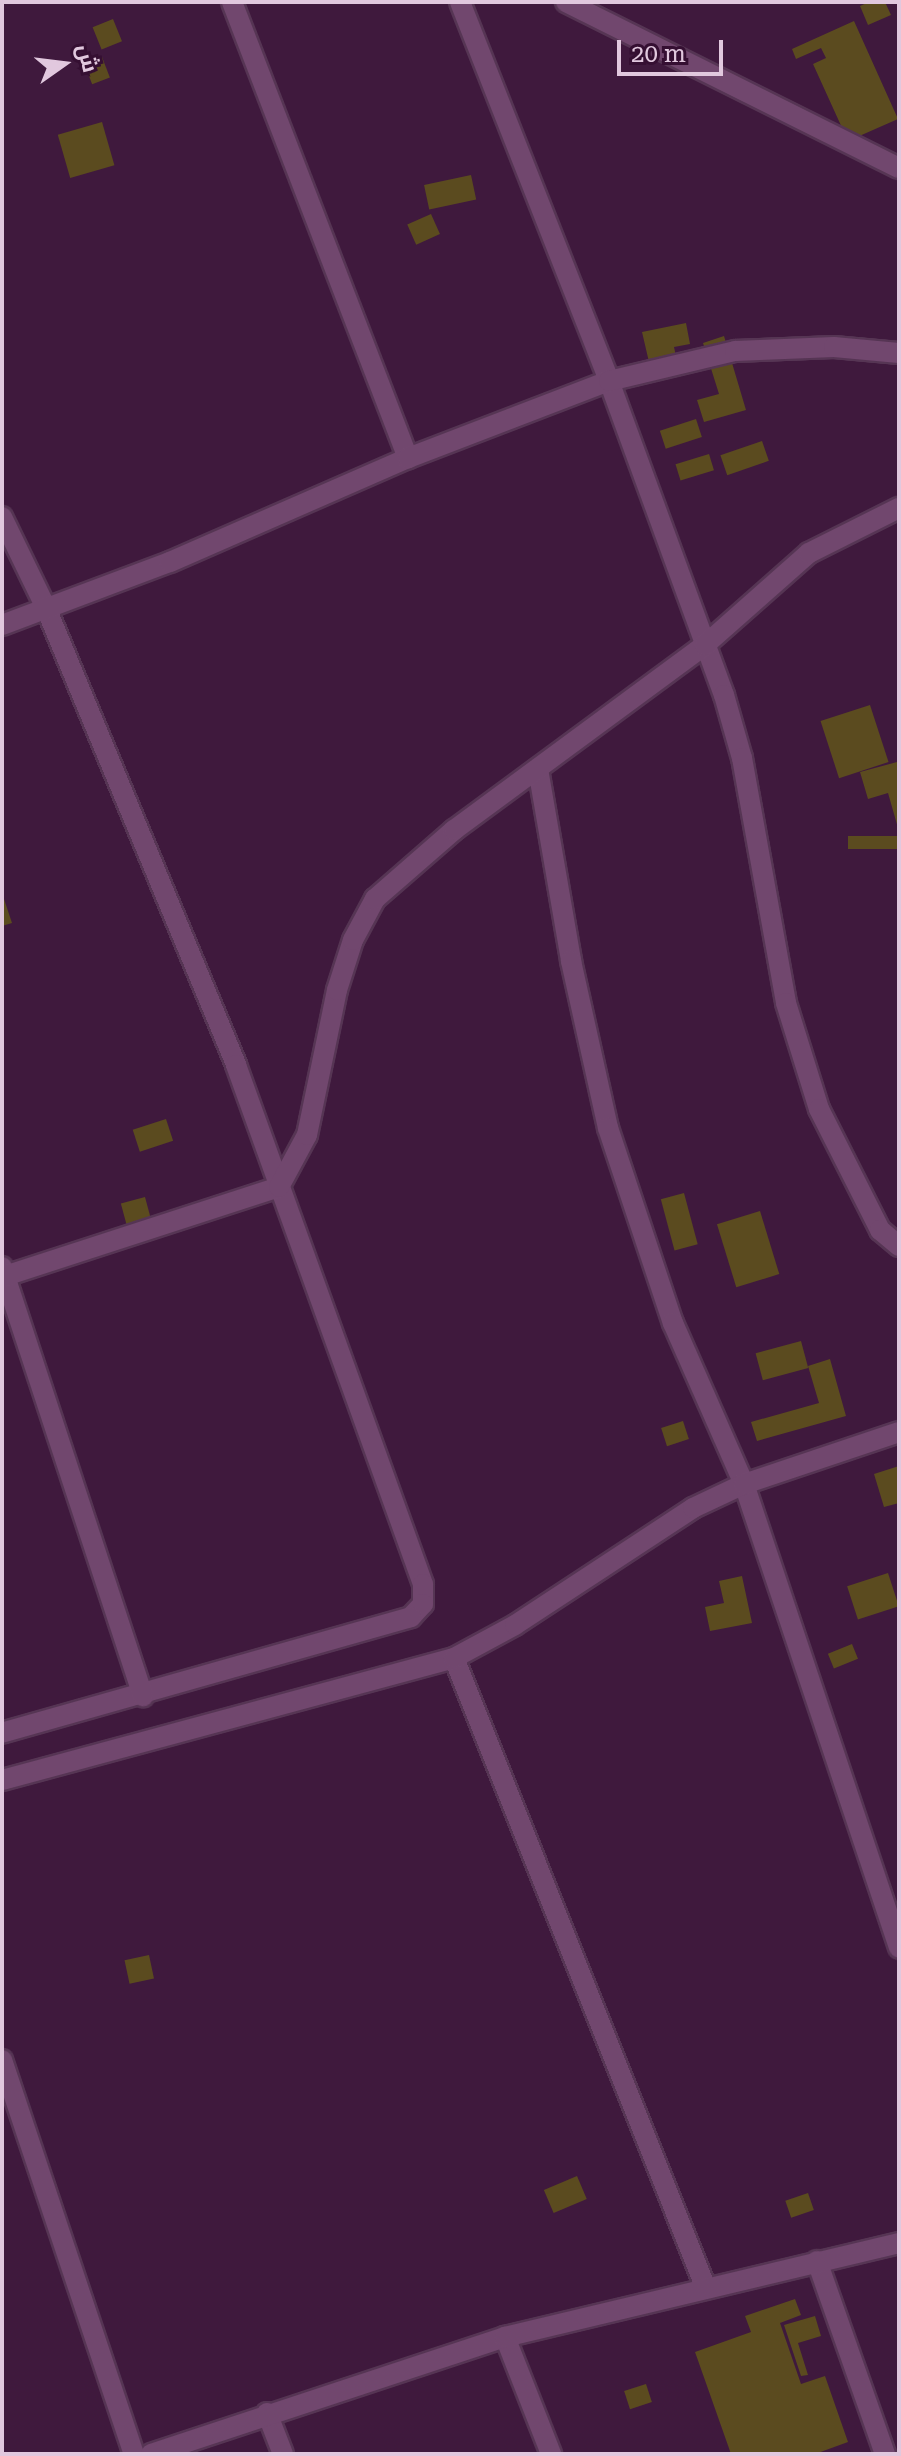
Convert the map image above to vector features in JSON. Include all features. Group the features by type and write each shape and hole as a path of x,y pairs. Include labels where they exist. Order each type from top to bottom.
{"street":[{"path":"232,2 408,458"},
{"path":"460,2 609,381 705,645 742,758 768,923 819,1109 880,1230 899,1246"},
{"path":"566,2 899,168"},
{"path":"2,625 170,562 408,458 609,381 735,351 834,347 899,353"},
{"path":"143,1696 3,1274 279,1187 307,1135 337,990 353,940 375,899 454,830 705,645 809,553 899,508"},
{"path":"2,517 46,608 172,904 423,1584 423,1604 411,1617 143,1696 2,1733"},
{"path":"538,769 571,961 608,1128 673,1323 744,1484 899,1948"},
{"path":"2,1780 454,1658 515,1625 642,1537 744,1484 899,1432"},
{"path":"454,1658 705,2286"},
{"path":"2,2060 134,2454"},
{"path":"151,2454 267,2413 505,2337 705,2286 899,2243"},
{"path":"817,2261 885,2454"},
{"path":"505,2337 551,2454"},
{"path":"267,2413 283,2454"}],"building":[{"path":"869,2 885,2 891,15 868,25 860,6"},
{"path":"113,19 122,41 102,49 93,27"},
{"path":"854,21 898,119 848,141 813,64 826,58 821,48 796,59 792,49"},
{"path":"102,57 110,78 92,84 84,64"},
{"path":"102,122 114,165 70,178 58,135"},
{"path":"471,175 476,199 429,209 424,185"},
{"path":"431,214 440,234 416,245 407,225"},
{"path":"686,323 690,344 674,347 679,370 652,375 642,332"},
{"path":"724,336 746,410 704,422 697,400 719,394 703,343"},
{"path":"696,419 702,437 666,449 660,431"},
{"path":"762,441 769,461 727,475 720,455"},
{"path":"709,454 714,470 680,480 676,464"},
{"path":"870,705 889,762 839,778 821,721"},
{"path":"897,762 898,828 888,793 868,799 860,772"},
{"path":"848,836 899,836 899,849 848,849"},
{"path":"2,893 12,923 2,926"},
{"path":"166,1119 173,1141 140,1152 133,1130"},
{"path":"684,1193 698,1244 675,1250 661,1199"},
{"path":"145,1197 152,1223 128,1230 121,1203"},
{"path":"760,1211 779,1274 736,1287 717,1224"},
{"path":"801,1341 808,1368 763,1380 756,1353"},
{"path":"830,1359 846,1416 757,1441 751,1422 819,1403 808,1366"},
{"path":"683,1421 689,1439 667,1446 661,1428"},
{"path":"899,1466 899,1503 884,1507 874,1474"},
{"path":"888,1573 899,1606 858,1620 847,1586"},
{"path":"742,1576 752,1623 710,1631 705,1607 724,1603 719,1581"},
{"path":"852,1644 858,1659 834,1669 828,1654"},
{"path":"149,1955 154,1978 130,1984 125,1960"},
{"path":"577,2176 587,2199 554,2213 544,2190"},
{"path":"808,2193 814,2210 791,2218 785,2201"},
{"path":"795,2299 801,2315 780,2323 801,2384 825,2376 848,2442 815,2454 731,2454 695,2352 751,2332 745,2316"},
{"path":"815,2316 821,2336 798,2343 808,2375 801,2376 784,2325"},
{"path":"646,2384 652,2402 630,2409 624,2391"}]}
